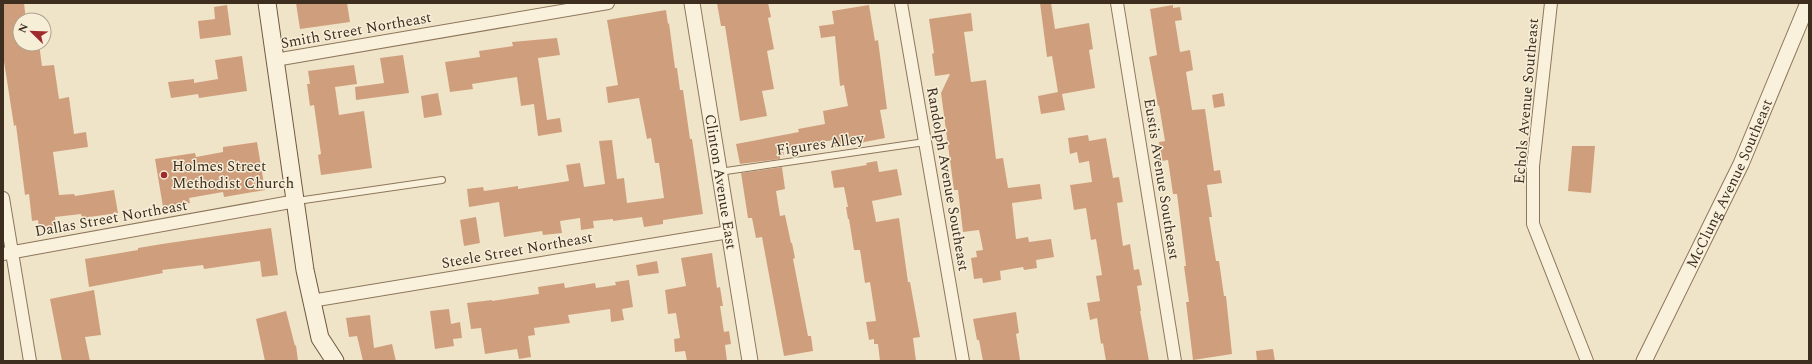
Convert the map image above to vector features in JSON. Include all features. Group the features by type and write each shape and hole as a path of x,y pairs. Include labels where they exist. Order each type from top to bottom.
{"main road":[{"path":"266,3 305,270 320,338 335,361"}],"street":[{"name":"Smith Street Northeast","path":"275,60 608,3"},
{"name":"Clinton Avenue East","path":"692,3 750,361"},
{"name":"Randolph Avenue Southeast","path":"901,3 963,361"},
{"name":"Eustis Avenue Southeast","path":"1117,3 1175,361"},
{"name":"Echols Avenue Southeast","path":"1551,3 1533,166 1533,224 1587,361"},
{"name":"McClung Avenue Southeast","path":"1644,361 1741,164 1808,3"},
{"path":"3,198 8,253 30,361"},
{"name":"Dallas Street Northeast","path":"8,253 296,201"},
{"name":"Steele Street Northeast","path":"311,301 729,232"}],"lane":[{"name":"Figures Alley","path":"720,172 925,142"},
{"path":"296,201 442,180"}],"building":[{"path":"3,3 24,3 25,12 12,12 12,52 40,52 42,66 54,65 59,99 69,97 74,134 86,132 88,147 53,152 59,195 74,194 75,196 114,190 118,213 82,218 81,214 55,217 56,225 39,228 38,220 32,221 29,194 25,195 16,125 14,126 3,55"},
{"path":"296,3 347,3 350,22 300,29"},
{"path":"717,3 768,3 771,17 768,18 774,49 767,51 774,89 762,91 767,116 740,121 725,26 721,26"},
{"path":"1040,3 1051,3 1055,29 1089,23 1093,49 1089,50 1095,88 1062,94 1065,110 1041,114 1038,96 1058,92 1052,56 1047,57"},
{"path":"227,5 231,35 200,39 198,21 215,19 214,7"},
{"path":"869,5 875,41 878,40 887,109 880,110 885,138 834,148 833,140 783,149 784,155 780,156 780,159 740,164 736,144 799,132 798,129 825,124 823,111 848,106 844,85 840,86 835,36 821,38 819,26 834,24 832,11"},
{"path":"1173,5 1173,8 1180,7 1182,20 1175,21 1180,52 1190,50 1193,70 1186,72 1192,110 1205,109 1214,171 1220,170 1222,183 1207,185 1212,217 1209,217 1216,261 1219,261 1224,296 1226,296 1232,354 1193,360 1186,302 1189,302 1184,266 1186,266 1177,194 1173,194 1168,160 1162,161 1159,142 1165,141 1149,57 1157,55 1150,9"},
{"path":"666,10 675,68 677,68 680,90 683,90 690,139 692,139 703,214 663,220 663,224 644,227 642,217 613,221 613,219 593,221 594,228 581,230 580,218 560,221 562,233 543,235 542,231 504,237 499,202 469,207 467,189 483,187 484,191 518,186 518,189 569,181 566,165 580,163 584,187 605,184 599,141 612,140 617,179 624,178 627,203 664,198 659,163 655,163 651,138 647,139 639,98 608,103 606,87 618,85 607,20"},
{"path":"971,13 973,31 964,32 971,82 986,80 996,159 1003,158 1008,188 1040,184 1042,199 1012,203 1016,239 1028,237 1029,242 1051,239 1054,257 1036,260 1037,268 1024,270 1023,267 1000,271 1001,280 983,283 982,278 974,279 971,258 977,257 976,251 983,250 979,230 963,232 958,190 954,190 941,93 950,74 935,76 932,54 934,53 929,19"},
{"path":"557,38 560,55 538,58 547,120 560,118 562,132 538,136 534,104 521,106 517,77 472,84 473,89 450,92 445,62 480,57 479,51 513,46 512,42"},
{"path":"403,55 409,93 356,100 355,87 384,83 380,58"},
{"path":"242,56 247,91 199,98 198,94 171,98 168,82 194,79 194,83 218,79 215,60"},
{"path":"354,65 357,84 335,87 339,115 364,111 372,168 321,175 318,155 321,154 314,105 310,106 307,84 310,84 308,71"},
{"path":"438,93 442,115 424,118 421,96"},
{"path":"1223,93 1225,106 1214,108 1212,95"},
{"path":"1088,135 1089,141 1106,138 1113,178 1119,177 1123,202 1117,203 1123,246 1130,244 1134,270 1139,269 1142,285 1137,286 1149,361 1106,361 1103,343 1101,344 1097,318 1090,320 1087,303 1100,301 1096,276 1102,275 1096,239 1091,240 1086,208 1074,210 1070,185 1092,182 1089,161 1079,163 1077,152 1070,154 1068,138"},
{"path":"257,142 265,190 224,197 223,192 189,198 190,203 163,207 155,159 195,153 196,157 223,152 223,147"},
{"path":"1572,146 1595,146 1591,193 1568,191"},
{"path":"877,161 879,172 897,169 902,195 872,201 876,222 899,218 908,282 910,282 920,337 913,338 916,361 880,361 878,344 874,344 874,339 869,340 866,322 876,321 870,282 865,283 860,250 854,250 844,187 834,188 831,171 867,165 866,163"},
{"path":"782,167 785,189 776,191 780,216 785,215 792,243 795,258 793,259 808,336 811,336 813,351 784,356 762,237 756,238 752,218 748,218 741,173"},
{"path":"476,217 480,243 464,246 460,220"},
{"path":"271,228 278,275 262,277 260,261 204,269 203,265 162,270 163,273 89,287 85,259 138,250 138,248 162,244"},
{"path":"712,253 717,288 720,287 723,306 720,306 724,332 729,331 731,344 725,345 727,361 687,361 685,351 675,352 674,339 680,338 676,313 668,314 665,290 686,286 681,258"},
{"path":"657,261 659,273 638,276 636,265"},
{"path":"629,280 633,307 622,309 624,320 611,322 610,309 568,315 570,323 534,328 535,335 528,336 531,357 519,359 517,349 485,354 481,328 471,329 467,303 539,294 538,287 564,283 565,288 595,283 596,288 616,285 615,282"},
{"path":"94,290 101,335 85,337 90,361 62,361 50,299"},
{"path":"449,309 451,324 460,322 462,338 453,339 454,346 435,349 430,311"},
{"path":"286,311 295,346 296,345 298,361 265,361 256,319"},
{"path":"1016,312 1019,333 1016,334 1020,360 983,361 973,319"},
{"path":"370,315 374,348 392,344 396,361 363,361 357,336 349,337 346,318"},
{"path":"1273,349 1275,361 1257,361 1256,351"}],"place":[{"name":"Holmes Street Methodist Church","path":"164,175"}]}
